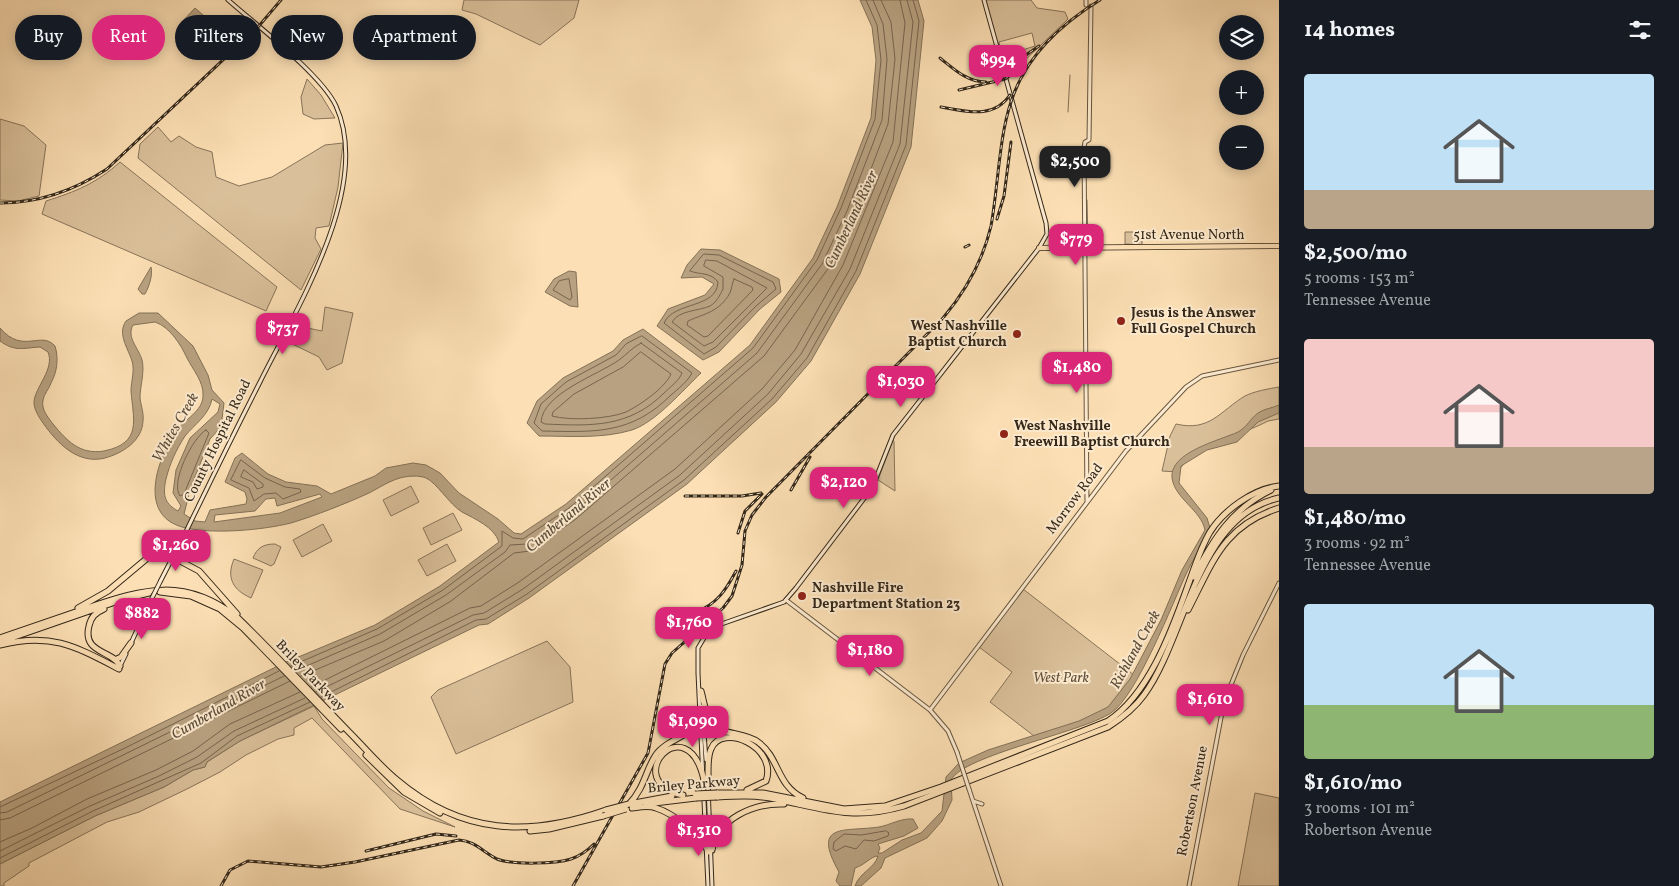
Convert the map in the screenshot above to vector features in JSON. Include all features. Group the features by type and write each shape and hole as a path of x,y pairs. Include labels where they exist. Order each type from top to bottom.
{"highway":[{"path":"1182,602 1211,543 1238,511 1279,488"},
{"name":"Briley Parkway","path":"717,795 757,797 826,811 859,815 888,811 1082,733 1116,716 1130,704 1145,683 1182,602 1206,539 1216,523 1241,501 1260,491 1279,488"},
{"name":"Briley Parkway","path":"958,783 1094,734 1118,721 1135,706 1148,689 1195,586 1220,538 1244,514 1259,505 1279,498"},
{"path":"1169,646 1222,546 1237,528 1257,516 1279,509"},
{"path":"181,542 181,553 186,562"},
{"path":"54,619 108,591 151,555 164,553 178,547"},
{"path":"164,553 186,562 206,578 248,628"},
{"name":"Briley Parkway","path":"0,642 54,619 132,593 169,589 186,591 213,601 228,610 248,628 256,639"},
{"name":"Briley Parkway","path":"0,642 142,595 161,592 178,594 206,602 232,618 256,639 394,783 415,799 448,818 479,827 515,832 549,829 603,816 629,807 683,795 695,796"},
{"path":"119,668 115,660 99,652 92,644 88,634 90,620 98,612 142,595"},
{"path":"0,642 33,639 57,641 73,646 119,668"},
{"path":"115,660 121,657 131,643"},
{"path":"701,691 706,713 712,724 722,730 742,734 759,742 770,755 788,789 820,805"},
{"name":"Briley Parkway","path":"326,711 396,780 416,795 443,812 464,820 498,827 533,828 586,817 606,810 695,796 741,792 782,796 844,809 872,808 902,802 942,790"},
{"path":"629,807 642,788 659,751 691,731 700,713"},
{"path":"708,788 711,749 722,739 737,739 757,748 766,760 768,770 766,781 754,789 741,792"},
{"path":"683,795 666,789 657,777 656,762 666,750 681,747 693,752 700,762 704,780"},
{"path":"688,827 722,827 749,810 772,804 784,804 844,816 859,815"},
{"path":"629,807 658,808 688,827 701,838 710,851"},
{"path":"710,851 722,827"}],"main road":[{"name":"County Hospital Road","path":"119,668 324,250 342,187 346,163 346,135 338,112 328,92 314,77 228,0"},
{"path":"709,828 704,780 698,648 710,628 786,600 872,488 893,434 1039,248 1047,234 1046,223 984,0"},
{"path":"1087,503 1084,148 1085,142 1089,140 1090,6"},
{"name":"51st Avenue North","path":"1039,248 1279,246"},
{"name":"Morrow Road","path":"930,710 1126,451 1198,377 1279,360"},
{"name":"Robertson Avenue","path":"1189,886 1224,702 1243,655 1279,583"},
{"path":"786,600 930,710 948,730 1001,886"},
{"path":"698,668 708,788 712,886"},
{"path":"973,801 982,804"},
{"path":"707,886 710,851"}],"green space":[{"path":"464,0 579,0 574,18 540,45 476,14 462,10"},
{"path":"984,0 1031,0 1037,8 1065,12 1068,19 1021,64 1019,51 1035,46 1032,33 999,42 1001,53 998,53"},
{"path":"307,79 321,95 335,118 314,119 303,114 301,97"},
{"path":"0,119 24,126 46,145 39,196 18,201 0,200"},
{"path":"158,127 171,142 179,136 196,147 212,152 216,177 239,186 272,177 325,145 343,143 338,187 329,226 316,228 315,238 321,249 301,290 138,158 140,144"},
{"path":"120,162 277,287 266,311 42,214 46,201 85,186 103,176"},
{"path":"1125,232 1142,232 1142,245 1125,244"},
{"path":"325,307 353,313 342,363 327,370 319,357 286,341 293,325 322,331"},
{"path":"1279,387 1279,419 1268,421 1218,442 1184,463 1178,472 1162,471 1170,436 1176,424 1188,426 1206,423 1245,396 1257,391"},
{"path":"894,441 895,491 878,480"},
{"path":"411,486 419,502 391,516 383,500"},
{"path":"453,513 462,530 431,545 423,528"},
{"path":"323,524 332,541 302,557 293,540"},
{"path":"275,544 281,547 274,564 271,566 253,558 261,547"},
{"path":"447,544 456,561 427,576 418,560"},
{"path":"234,559 263,570 251,598 240,591 233,583 231,572"},
{"name":"West Park","path":"1023,589 1134,675 1107,709 1083,722 1034,736 990,702 1012,672 979,647"},
{"path":"547,641 570,667 573,702 456,754 431,697 438,690"},
{"path":"314,706 322,719 389,788 423,811 455,827 400,809 312,718 294,728 294,735 278,739 187,789 139,812 107,822 29,863 29,866 4,883 4,886 0,886 0,864 95,816 164,787 193,770 205,767 207,762 240,741"},
{"path":"1255,793 1279,798 1279,886 1238,886"}],"water":[{"name":"Cumberland River","path":"860,0 918,0 924,21 911,147 860,274 811,361 776,402 687,484 529,598 488,624 479,625 240,741 207,762 205,767 193,770 164,787 95,816 0,864 0,802 284,663 375,625 440,586 499,542 489,528 462,512 426,478 417,476 396,479 341,505 279,526 222,531 182,527 168,520 160,510 156,498 155,484 158,470 169,442 179,427 200,406 203,391 198,376 182,348 170,332 155,322 133,325 131,330 132,339 143,365 140,398 143,415 142,428 135,440 125,449 112,456 95,459 86,458 69,451 49,431 36,411 34,405 35,396 49,365 48,352 40,347 10,347 0,341 0,328 8,336 16,340 44,340 55,346 57,356 56,370 44,398 44,410 53,424 69,441 81,449 95,452 116,447 125,442 133,428 131,391 133,368 123,336 126,321 139,313 158,313 193,346 208,375 212,390 224,403 221,427 210,439 191,487 184,514 195,521 205,522 210,510 246,504 245,492 225,482 235,458 242,453 268,474 286,482 317,486 331,494 375,476 386,468 413,463 426,465 440,473 459,493 498,519 514,533 521,534 566,504 750,345 813,258 837,207 871,118 876,60 872,27","holes":["212,399 220,404 218,412 190,438 176,470 173,493 181,506 178,511 169,505 165,497 166,479 182,441 205,415","320,494 322,497 280,513 214,522 215,515 255,511 266,499 275,498 277,506"]},
{"path":"195,8 203,15 188,15"},
{"path":"701,249 720,250 779,279 781,292 760,309 719,352 703,360 657,326 668,309 705,295 714,284 702,277 681,278 687,265"},
{"path":"151,267 149,284 145,294 142,294 138,289"},
{"path":"569,271 576,272 578,307 570,306 545,292 554,279"},
{"path":"643,329 701,373 660,413 632,430 598,436 539,436 527,423 537,401 563,378 613,351 623,340"},
{"path":"1279,405 1279,413 1258,422 1237,442 1207,450 1181,466 1179,483 1207,518 1210,528 1187,572 1143,669 1121,703 1111,713 1096,721 999,753 960,771 951,780 952,800 942,821 927,838 885,858 881,868 861,886 855,886 857,881 874,864 878,856 855,868 851,886 840,886 836,881 839,872 831,856 829,845 830,837 835,833 844,830 879,827 913,819 918,828 904,836 878,844 880,848 878,853 882,853 902,840 921,833 942,811 946,777 959,763 988,750 1079,721 1108,707 1130,679 1161,620 1182,570 1205,530 1199,516 1174,485 1172,478 1173,469 1187,454 1238,432 1258,413"}],"waterway":[{"path":"1068,112 1070,75"},
{"path":"1087,200 1088,242"}],"railway":[{"path":"0,203 29,201 56,194 82,183 107,169 258,27 281,0"},
{"path":"573,886 648,753 665,664 672,653 723,608 732,596 742,565 745,531 752,515 766,497 943,318 959,297 972,275 988,239 1004,131 1017,86 1025,70 1046,43 1058,31 1100,0"},
{"path":"1023,57 1039,46"},
{"path":"940,58 967,77 986,82"},
{"path":"959,90 1005,79 1025,65"},
{"path":"941,107 969,112 987,111 996,108 1010,95"},
{"path":"997,219 1004,196 1011,142"},
{"path":"965,247 969,245"},
{"path":"791,490 810,457"},
{"path":"685,496 742,496 761,493"},
{"path":"738,533 745,511 762,494"},
{"path":"696,612 710,605 720,596 736,571"},
{"path":"366,851 436,834 456,836"},
{"path":"221,886 230,870 248,861 321,867 355,862 459,840 470,842 497,859 504,861 545,863 574,858 594,844"}],"place":[{"name":"Jesus is the Answer Full Gospel Church","path":"1121,321"},
{"name":"West Nashville Baptist Church","path":"1017,334"},
{"name":"West Nashville Freewill Baptist Church","path":"1004,434"},
{"name":"Nashville Fire Department Station 23","path":"802,596"}],"water label":[{"name":"Whites Creek","path":"176,428"},
{"name":"Richland Creek","path":"1136,650"}]}
